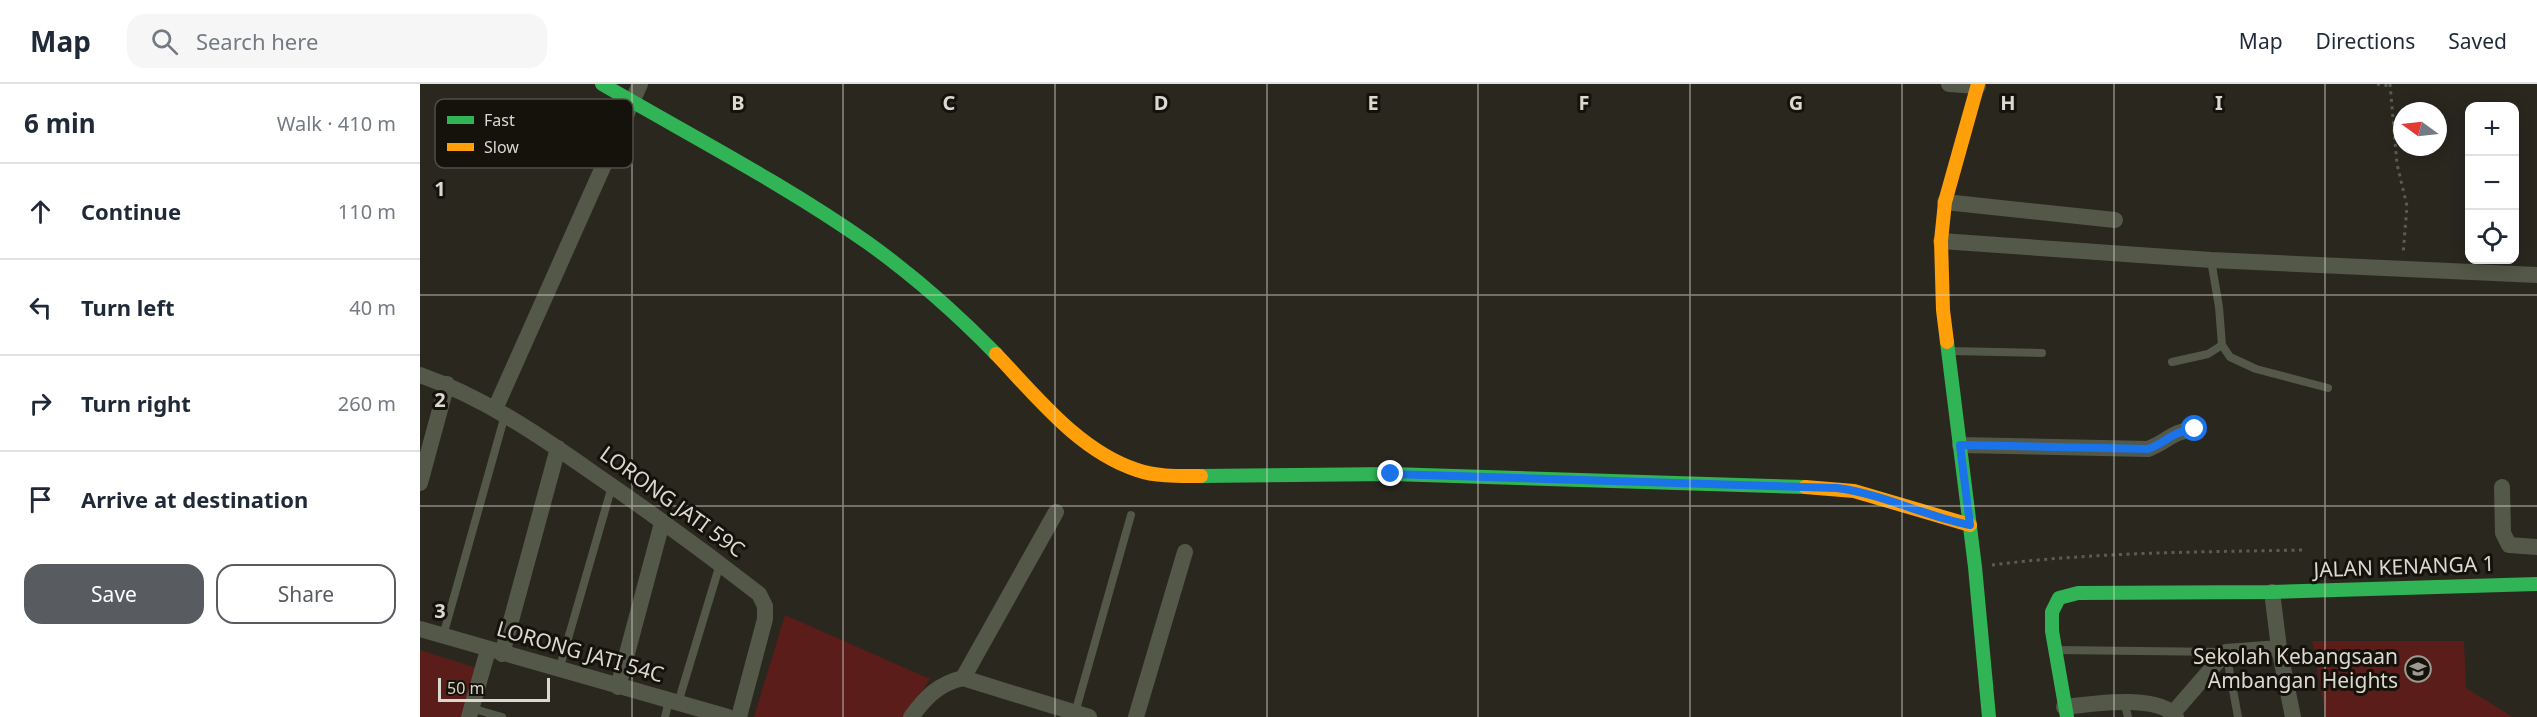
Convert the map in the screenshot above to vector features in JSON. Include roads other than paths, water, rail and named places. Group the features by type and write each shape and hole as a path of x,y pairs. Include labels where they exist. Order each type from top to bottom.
{"street":[{"path":"602,84 630,99"},
{"path":"632,99 640,84"},
{"path":"1949,84 1978,85 1945,202 1941,241 1943,310 1975,567 1989,717"},
{"path":"633,101 789,193 868,243 916,280 975,333 1062,423 1108,458 1139,471 1175,476 1391,474 1837,488 1881,496 1932,515 1970,525"},
{"path":"500,412 603,168"},
{"path":"1945,202 2115,220"},
{"path":"1941,241 2211,260 2537,275"},
{"name":"LORONG JATI 59C","path":"420,375 447,384 500,412 558,448 759,594 765,606 765,619 740,717"},
{"path":"420,483 425,442 447,384"},
{"path":"1960,445 2148,449 2158,445 2177,431 2195,429"},
{"path":"470,713 495,652 558,448"},
{"path":"2502,487 2503,533 2509,545 2537,547"},
{"path":"911,717 928,694 955,680 1056,512"},
{"path":"618,687 663,523"},
{"path":"1136,717 1185,552"},
{"name":"JALAN KENANGA 1","path":"2066,712 2052,631 2052,612 2059,598 2078,592 2272,592 2537,584"},
{"path":"2272,592 2279,648 2293,717"},
{"name":"LORONG JATI 54C","path":"420,629 618,687 671,707 728,717"},
{"path":"2066,712 2126,709 2150,704 2174,715 2226,652 2279,648"},
{"path":"955,680 1082,715"}],"lane":[{"path":"2211,260 2219,306 2222,345 2230,357 2243,365 2328,388"},
{"path":"2172,362 2208,354 2222,345"},
{"path":"1948,351 2042,353"},
{"path":"443,636 500,412"},
{"path":"559,670 612,486"},
{"path":"1082,715 1131,515"},
{"path":"671,707 720,564"},
{"path":"2056,650 2226,652 2238,717"},
{"path":"470,713 502,717"}],"place":[{"name":"Sekolah Kebangsaan Ambangan Heights","path":"2418,669"}]}
